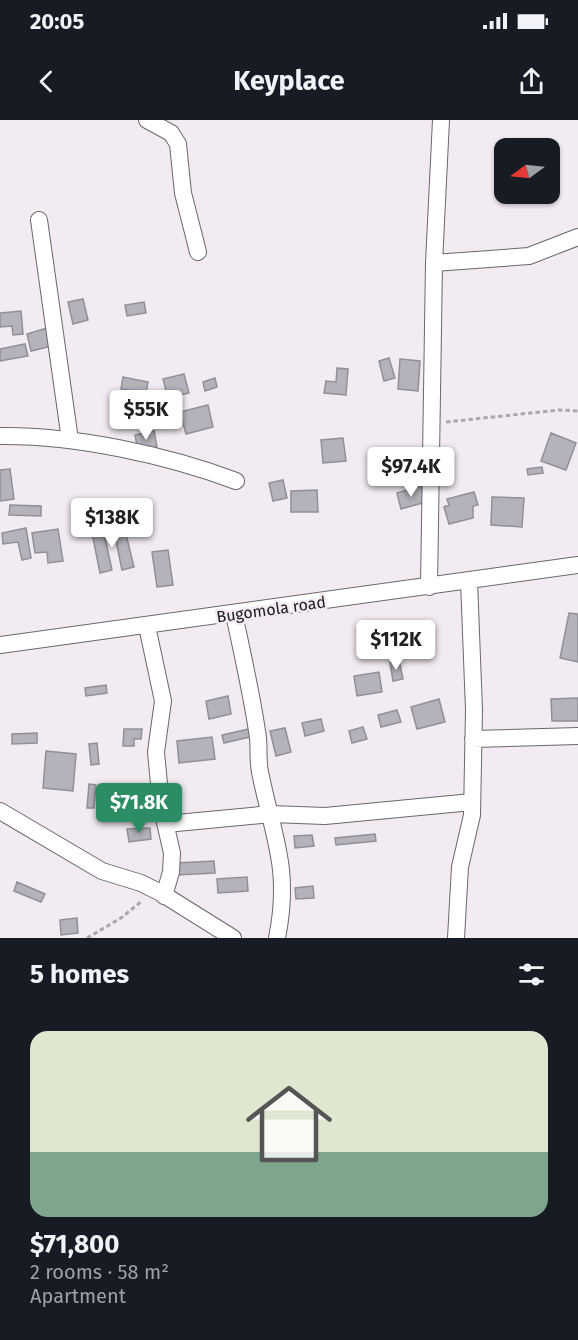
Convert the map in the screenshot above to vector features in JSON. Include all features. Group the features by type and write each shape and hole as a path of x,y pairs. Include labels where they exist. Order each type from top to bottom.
{"street":[{"path":"147,120 171,133 178,144 183,193 198,252"},
{"path":"429,587 434,262 441,120"},
{"path":"39,220 70,440"},
{"path":"434,262 529,256 578,237"},
{"path":"0,436 38,436 70,440 180,462 236,480"},
{"name":"Bugomola road","path":"0,645 578,565"},
{"path":"456,938 460,867 471,825 472,802 470,581"},
{"path":"234,614 258,734 260,770 280,853 283,891 277,938"},
{"path":"147,626 163,700 156,743 161,805 172,853 171,872 159,893"},
{"path":"472,739 578,736"},
{"path":"166,824 271,814 325,816 472,802"},
{"path":"0,811 102,871 159,893 233,938"}],"path":[{"path":"430,424 559,410 578,411"},
{"path":"87,938 159,893"}],"building":[{"path":"83,299 88,320 73,324 68,302"},
{"path":"144,302 146,313 127,316 125,305"},
{"path":"21,311 23,334 13,335 12,326 0,327 0,313"},
{"path":"47,328 52,346 31,351 27,334"},
{"path":"25,344 28,356 0,361 0,349"},
{"path":"389,358 395,378 384,381 379,361"},
{"path":"400,359 420,361 418,391 398,389"},
{"path":"337,368 348,369 346,395 324,393 326,381 336,382"},
{"path":"184,374 189,393 168,398 163,379"},
{"path":"123,377 148,382 146,393 121,389"},
{"path":"215,378 217,387 205,391 203,382"},
{"path":"176,405 179,416 166,419 163,408"},
{"path":"208,405 213,427 186,434 180,412"},
{"path":"154,431 157,447 138,451 135,435"},
{"path":"551,433 576,443 566,470 541,461"},
{"path":"343,438 346,461 323,463 321,440"},
{"path":"542,467 543,473 528,475 527,469"},
{"path":"10,469 14,499 0,501 0,470"},
{"path":"283,480 287,498 273,501 269,483"},
{"path":"421,486 426,502 401,509 397,493"},
{"path":"317,490 318,512 291,512 291,491"},
{"path":"474,492 478,505 473,506 473,518 449,524 444,507 449,505 447,499"},
{"path":"492,497 524,498 522,527 491,525"},
{"path":"10,505 41,506 41,516 9,515"},
{"path":"120,505 121,518 95,521 94,508"},
{"path":"124,526 134,567 122,570 115,536 105,538 112,570 100,573 92,533"},
{"path":"26,528 31,558 22,560 18,542 3,544 2,533"},
{"path":"58,529 63,561 48,563 47,552 35,553 32,533"},
{"path":"168,550 173,585 157,587 152,552"},
{"path":"569,613 578,614 578,662 560,658"},
{"path":"399,660 403,679 393,681 390,662"},
{"path":"379,672 382,692 357,696 354,676"},
{"path":"106,685 107,693 86,696 85,688"},
{"path":"228,696 231,714 209,719 206,701"},
{"path":"578,698 578,721 552,721 551,699"},
{"path":"439,699 445,722 417,729 411,707"},
{"path":"397,710 401,722 381,727 378,715"},
{"path":"321,719 324,731 305,736 302,723"},
{"path":"363,727 367,739 352,743 349,731"},
{"path":"285,728 291,752 276,756 270,731"},
{"path":"124,729 142,729 141,739 134,739 134,746 123,746"},
{"path":"249,729 250,737 224,743 222,735"},
{"path":"37,733 37,743 12,744 12,734"},
{"path":"212,737 215,759 179,763 177,741"},
{"path":"97,743 99,764 91,765 89,744"},
{"path":"46,751 76,754 73,791 43,788"},
{"path":"89,784 96,785 94,808 87,808"},
{"path":"150,828 151,839 129,842 127,829"},
{"path":"375,834 376,841 336,845 335,838"},
{"path":"312,835 314,846 295,848 294,836"},
{"path":"214,861 215,873 177,875 176,863"},
{"path":"247,877 248,891 218,893 217,879"},
{"path":"17,882 45,894 41,902 14,891"},
{"path":"313,886 314,898 296,899 295,888"},
{"path":"77,918 78,933 61,935 60,920"}]}
